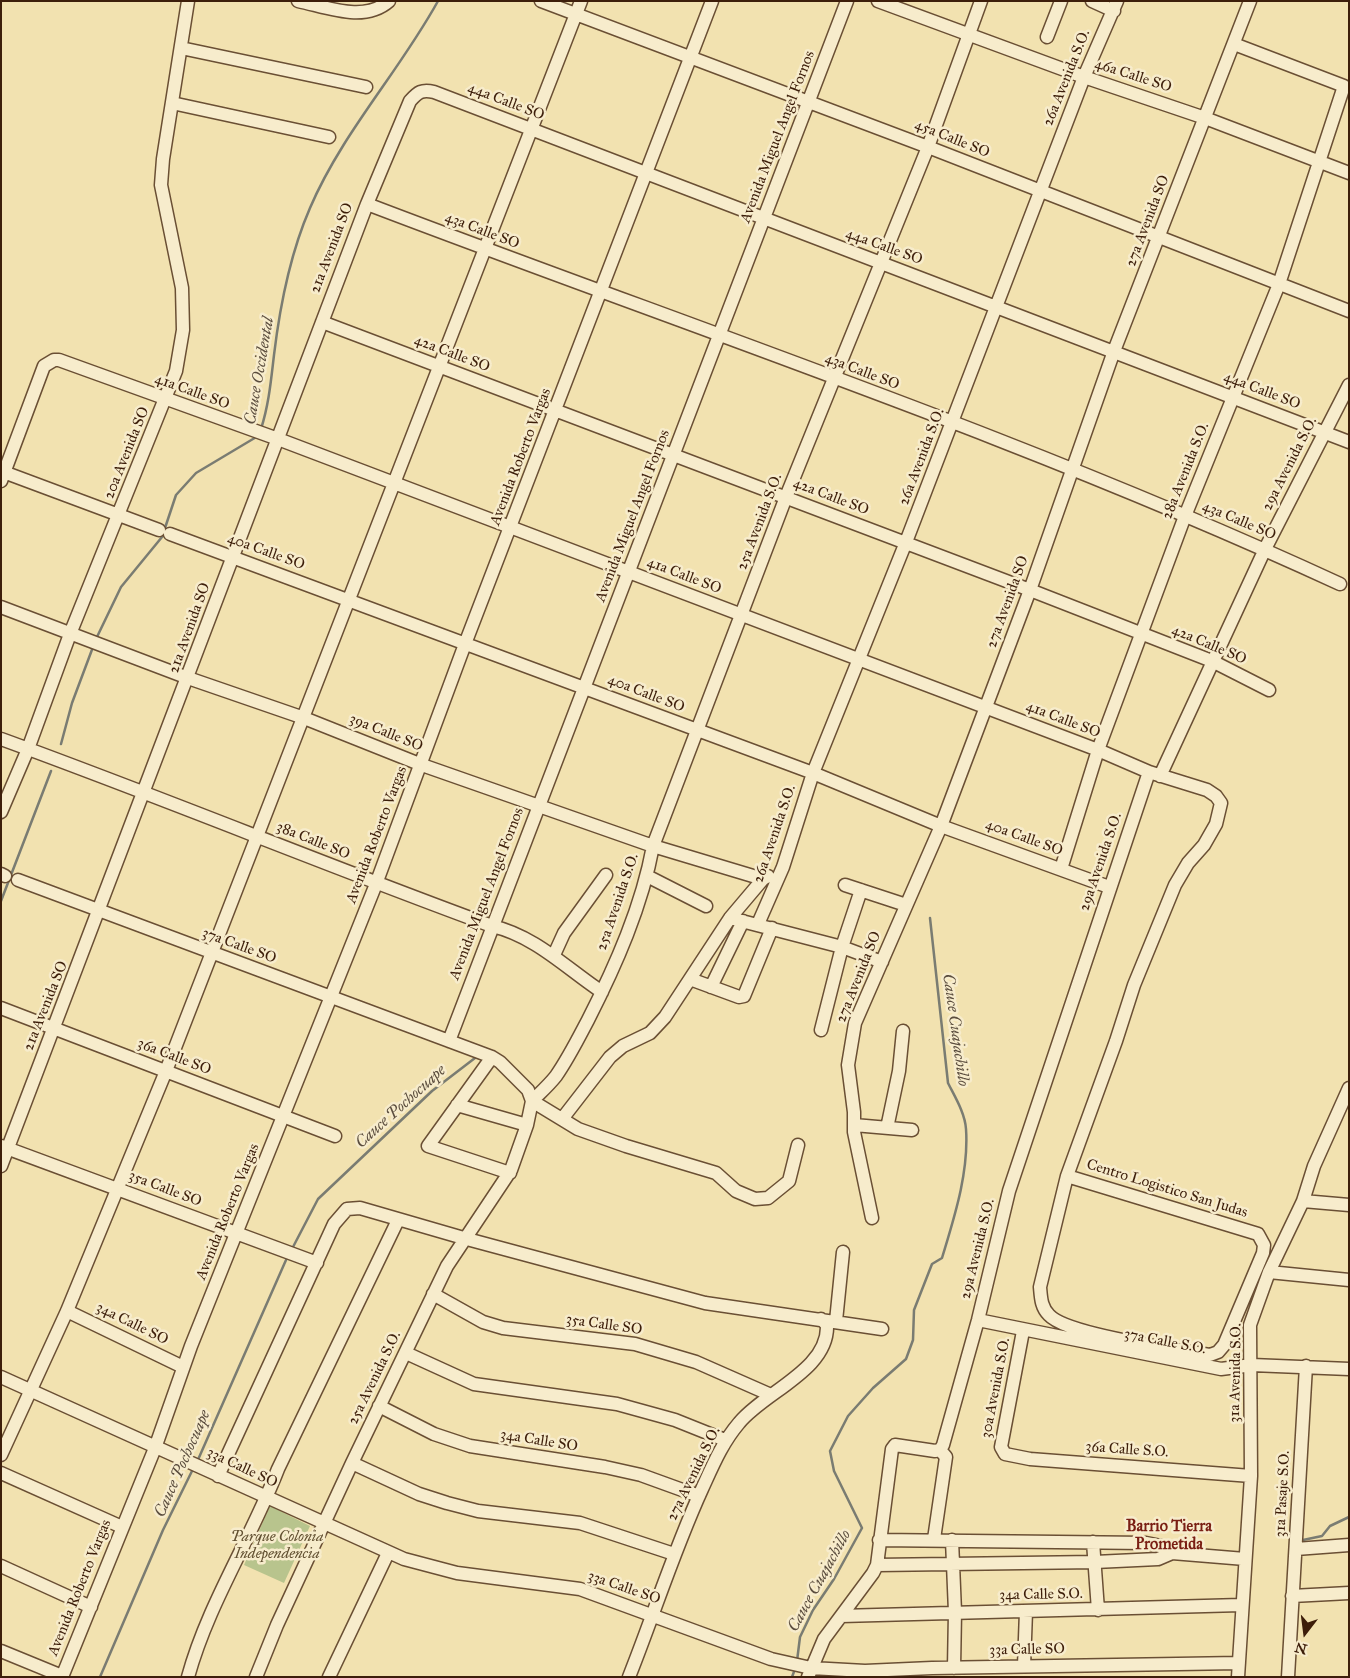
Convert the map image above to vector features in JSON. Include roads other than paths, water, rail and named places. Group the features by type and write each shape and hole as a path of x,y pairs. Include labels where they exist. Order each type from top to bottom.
{"street":[{"name":"20a Avenida SO","path":"1,812 28,749 70,634 176,371 183,330 182,288 161,185 163,159 188,1"},
{"path":"298,1 343,11 368,13 382,7 389,1"},
{"name":"45a Calle SO","path":"541,1 809,101 1349,311"},
{"path":"1,1455 32,1391 67,1311 166,1071 256,835 395,485 581,1"},
{"name":"Avenida Roberto Vargas","path":"62,1676 155,1448 183,1367 376,884 712,1"},
{"name":"Avenida Miguel Angel Fornos","path":"449,1041 847,1"},
{"name":"46a Calle SO","path":"878,1 1084,77 1205,118 1349,173"},
{"name":"25a Avenida S.O.","path":"256,1677 277,1625 352,1462 447,1266 510,1173 528,1125 532,1100 555,1077 573,1049 602,992 624,941 647,876 653,846 786,497 928,147 981,1"},
{"path":"1047,37 1061,1"},
{"path":"1092,1 1116,6"},
{"name":"27a Avenida SO","path":"872,1218 854,1125 848,1065 854,1023 941,826 987,708 1114,351 1160,238 1250,1"},
{"name":"26a Avenida S.O.","path":"758,924 783,867 813,774 906,542 1084,77 1116,6"},
{"name":"28a Avenida S.O.","path":"1061,869 1098,750 1185,516 1279,284 1344,86 1234,44"},
{"path":"181,48 366,87"},
{"name":"44a Calle SO","path":"410,101 417,93 425,90 1349,442"},
{"name":"21a Avenida SO","path":"1,1166 5,1147 55,1029 233,557 266,435 322,322 367,204 410,101"},
{"path":"172,103 329,137"},
{"name":"43a Calle SO","path":"367,204 1071,469 1265,549 1340,584"},
{"name":"42a Calle SO","path":"322,322 1030,590 1141,635 1212,661 1269,690"},
{"name":"41a Calle SO","path":"2,475 44,366 54,360 266,435 1098,750 1154,774 1207,790 1216,796"},
{"name":"29a Avenida S.O.","path":"940,1450 978,1320 1009,1191 1109,887 1154,774 1212,661 1265,549 1349,385"},
{"name":"40a Calle SO","path":"2,475 119,515 349,600 813,774 941,826 1109,887"},
{"name":"39a Calle SO","path":"1,607 188,678 304,718 422,765 653,846 763,879"},
{"name":"38a Calle SO","path":"1,739 256,835 376,884 492,926 511,930 554,955 563,965 602,992"},
{"name":"Centro Logistico San Judas","path":"1067,1176 1258,1234 1264,1245 1263,1253 1224,1345 1218,1352 1210,1355 1077,1329 1058,1322 1049,1316 1041,1302 1040,1287 1067,1176 1159,920 1175,885 1188,863 1204,845 1216,824 1220,802 1216,796"},
{"path":"562,1119 610,1057 623,1046 650,1033 665,1017 690,979 736,919 763,879 783,867"},
{"path":"554,955 564,934 606,875"},
{"path":"647,876 706,906"},
{"name":"37a Calle SO","path":"18,880 99,912 449,1041"},
{"path":"845,885 906,905"},
{"path":"820,1030 842,946 861,890"},
{"path":"736,919 842,946 882,962"},
{"path":"711,986 736,919"},
{"path":"690,979 739,997 744,996 772,928"},
{"name":"36a Calle SO","path":"1,1008 335,1136"},
{"path":"887,1128 899,1071 903,1031"},
{"path":"449,1041 500,1062 528,1090 532,1100 578,1129 626,1146 716,1173 736,1191 755,1199 768,1198 789,1181 798,1145"},
{"path":"492,1058 428,1146 510,1173"},
{"name":"31a Avenida S.O.","path":"1238,1677 1241,1605 1251,1476 1252,1365 1250,1324 1269,1272 1303,1201 1314,1166 1344,1111 1349,1088"},
{"path":"457,1105 528,1125"},
{"path":"854,1125 912,1130"},
{"name":"35a Calle SO","path":"5,1147 236,1234 317,1262"},
{"path":"1303,1201 1349,1205"},
{"path":"218,1476 334,1224 346,1210 360,1208 705,1303 882,1329"},
{"path":"188,1677 204,1630 267,1498 278,1469 398,1220"},
{"path":"836,1321 843,1252"},
{"path":"1269,1272 1349,1280"},
{"name":"35a Calle SO","path":"433,1294 483,1322 503,1328 635,1344 696,1362 771,1395"},
{"name":"34a Calle SO","path":"67,1311 183,1367"},
{"name":"27a Avenida S.O.","path":"629,1677 674,1554 725,1440 743,1417 817,1358 825,1343 827,1331 827,1325 821,1319"},
{"name":"37a Calle S.O.","path":"978,1320 1221,1369 1252,1365 1349,1369"},
{"name":"30a Avenida S.O.","path":"1002,1451 1023,1330"},
{"path":"406,1353 474,1384 617,1404 675,1420 725,1440"},
{"name":"31a Pasaje S.O.","path":"1288,1677 1306,1366"},
{"name":"33a Calle SO","path":"1,1377 388,1553 457,1573 580,1589 808,1671 1179,1670 1239,1663"},
{"name":"34a Calle SO","path":"379,1406 434,1434 470,1446 605,1467 640,1475 699,1496"},
{"path":"808,1671 824,1639 877,1565 891,1454 895,1445 940,1450 946,1457 934,1539"},
{"name":"36a Calle S.O.","path":"1002,1451 1005,1454 1030,1459 1251,1476"},
{"path":"352,1462 419,1494 446,1503 478,1511 580,1523 674,1554"},
{"path":"1,1473 122,1527"},
{"path":"879,1540 934,1539 1153,1544 1166,1547 1172,1553"},
{"path":"952,1540 955,1612 962,1671"},
{"path":"1093,1542 1098,1610"},
{"path":"1296,1549 1349,1545"},
{"path":"329,1677 388,1553"},
{"path":"877,1565 1095,1562 1158,1559 1172,1553 1245,1559"},
{"path":"1,1566 91,1607"},
{"path":"1292,1596 1349,1593"},
{"name":"34a Calle S.O.","path":"841,1616 1241,1605"},
{"path":"1017,1670 1026,1611"},
{"path":"1,1651 62,1676"}],"waterway":[{"name":"Cauce Occidental","path":"261,429 268,401 279,317 287,280 297,243 310,208 323,180 354,128 406,53 438,1"},
{"name":"Cauce Occidental","path":"96,639 121,587 162,537 176,495 196,473 258,436"},
{"name":"Cauce Occidental","path":"61,744 72,703 93,647"},
{"name":"Cauce Occidental","path":"1,901 51,771"},
{"name":"Cauce Cuajachillo","path":"797,1661 800,1637 813,1610 834,1579 862,1528 834,1471 830,1451 848,1416 873,1388 906,1359 913,1340 914,1310 932,1264 942,1258 963,1179 966,1129 962,1111 948,1083 930,918"},
{"name":"Cauce Pochocuape","path":"293,1247 318,1199 432,1091 475,1058"},
{"name":"Cauce Pochocuape","path":"197,1462 286,1260"},
{"name":"Cauce Pochocuape","path":"100,1677 163,1530 193,1469"},
{"path":"1303,1540 1322,1536 1330,1526 1349,1517"},
{"name":"Cauce Cuajachillo","path":"792,1677 795,1669"}],"district":[{"name":"Barrio Tierra Prometida","path":"1169,1536"}],"park label":[{"name":"Parque Colonia Independencia","path":"277,1546"}]}
